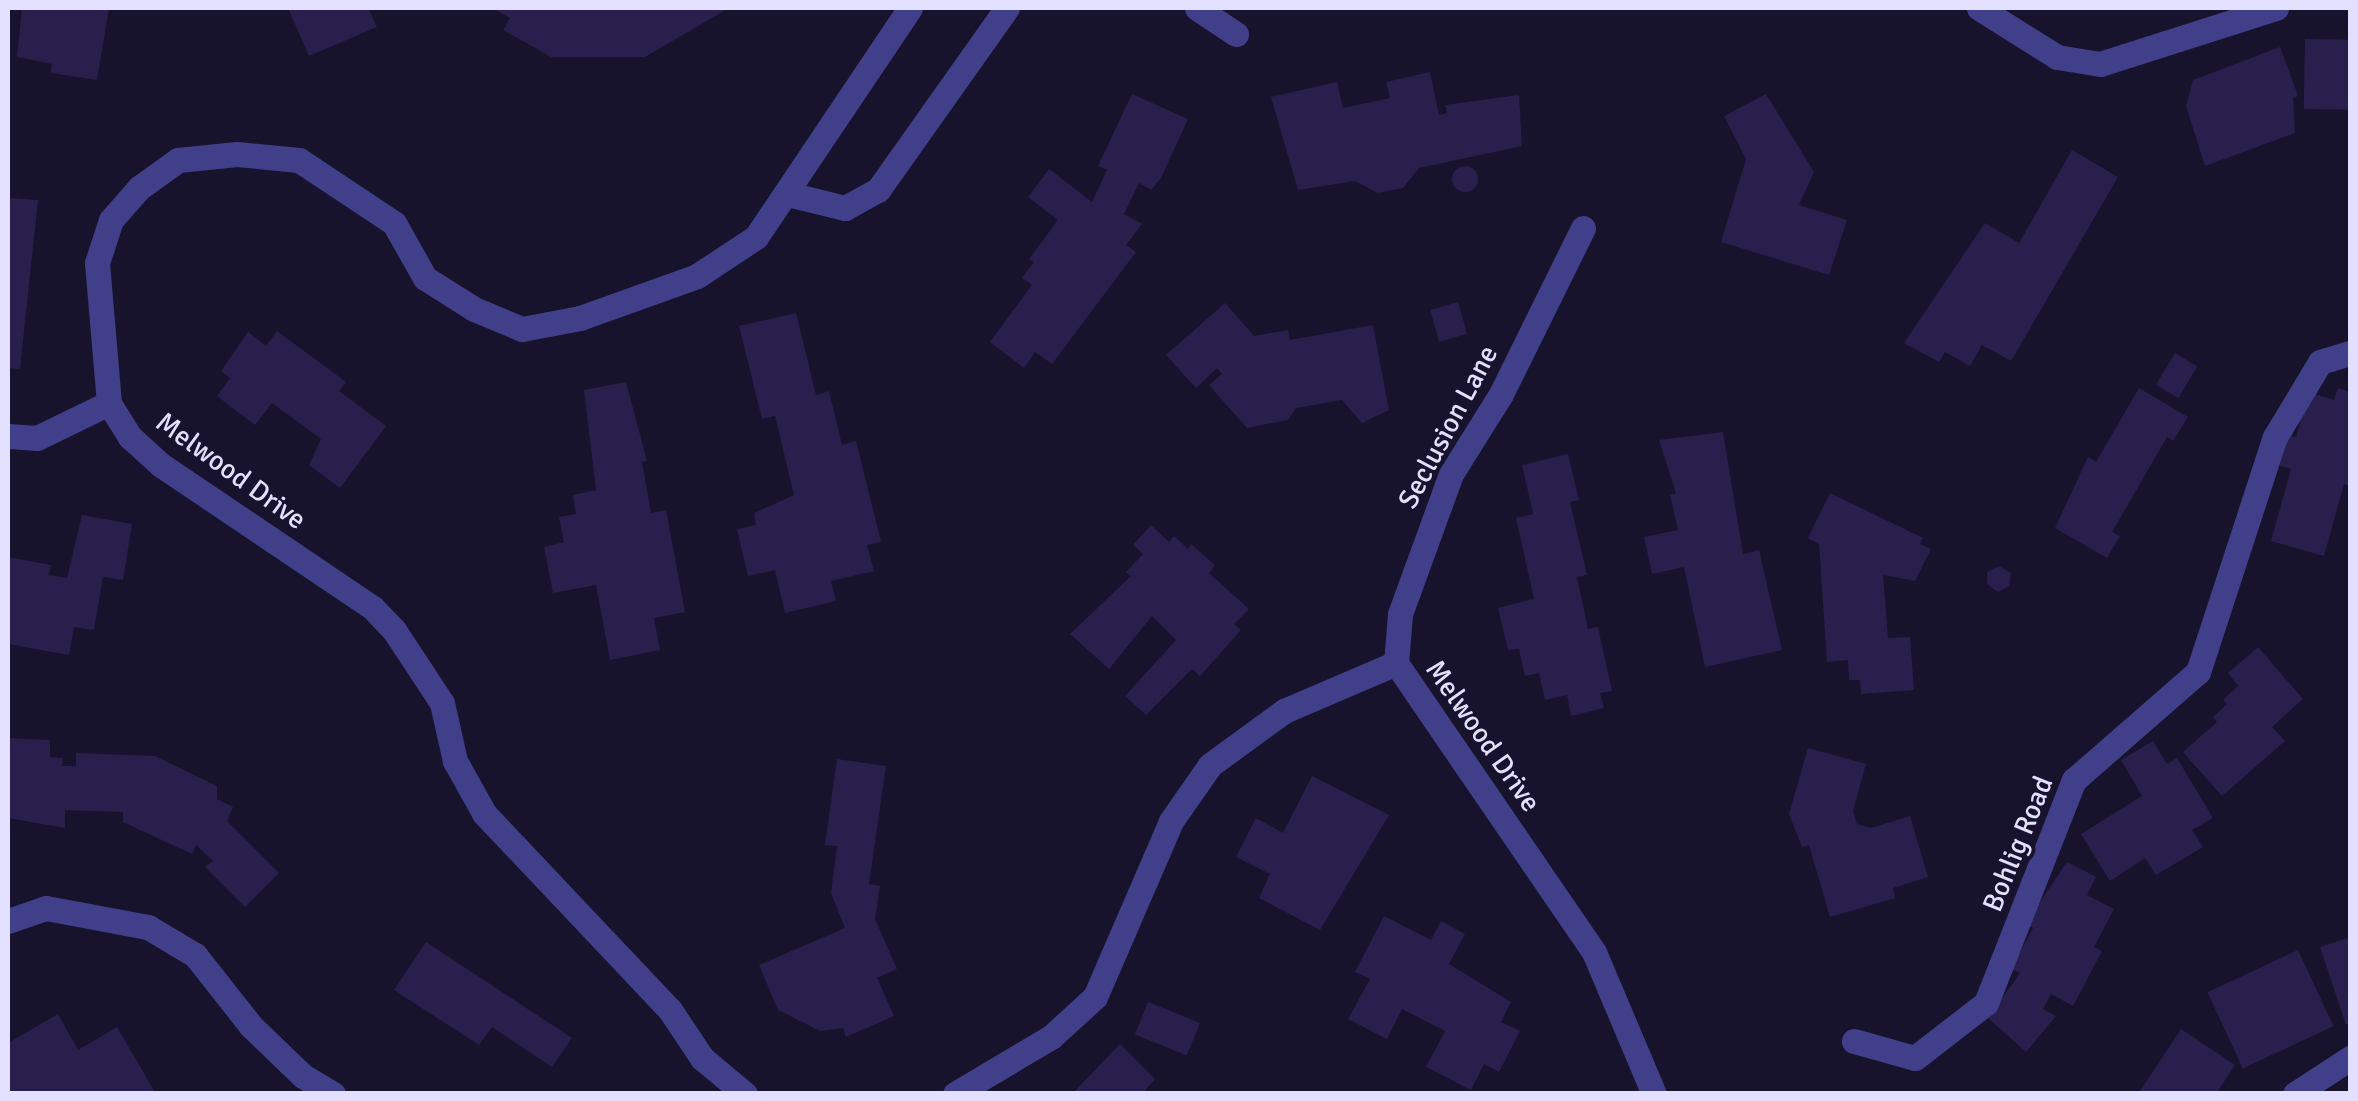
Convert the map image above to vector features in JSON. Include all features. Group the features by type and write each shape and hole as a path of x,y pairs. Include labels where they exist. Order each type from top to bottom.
{"street":[{"path":"8,436 37,438 109,404 97,262 111,220 139,188 178,160 236,154 299,160 394,223 425,278 522,328 580,318 697,276 756,237 910,8"},
{"path":"788,194 845,208 878,190 1007,8"},
{"path":"1197,8 1236,34"},
{"path":"1979,8 2058,58 2100,64 2276,8"},
{"name":"Seclusion Lane","path":"1396,663 1400,614 1451,474 1500,394 1583,228"},
{"name":"Bohlig Road","path":"1854,1040 1915,1058 1986,1002 2074,780 2198,672 2275,437 2320,362 2350,353"},
{"name":"Melwood Drive","path":"109,404 162,465 372,608 394,630 442,702 454,761 484,813 670,1010 702,1058 745,1094"},
{"name":"Melwood Drive","path":"955,1094 1050,1037 1095,997 1156,851 1210,765 1284,711 1396,663 1594,952 1654,1094"},
{"path":"8,922 46,908 148,927 195,955 251,1026 303,1076 332,1094"},
{"path":"2296,1094 2350,1058"}],"building":[{"path":"22,8 109,8 97,80 51,73 52,64 17,57"},
{"path":"288,8 368,8 377,27 309,56"},
{"path":"492,8 729,8 645,57 551,57 503,30 510,18"},
{"path":"2305,39 2350,40 2349,110 2304,109"},
{"path":"2280,47 2298,96 2293,98 2295,133 2205,166 2186,106 2193,80"},
{"path":"1430,72 1439,115 1447,113 1445,105 1519,95 1522,146 1419,168 1403,188 1378,193 1355,181 1298,190 1271,97 1337,82 1343,108 1390,98 1386,82"},
{"path":"1132,94 1188,119 1161,178 1151,190 1139,183 1124,214 1142,224 1126,245 1136,252 1052,364 1035,352 1024,368 990,342 1032,285 1022,278 1034,262 1029,259 1058,220 1028,197 1049,169 1092,202 1107,170 1098,166"},
{"path":"1766,94 1814,172 1799,205 1847,220 1829,275 1721,242 1746,159 1724,116"},
{"path":"2072,150 2118,177 2011,361 1982,345 1970,366 1945,352 1939,362 1904,343 1985,223 2019,243"},
{"path":"1465,166 1474,170 1478,179 1474,188 1465,192 1456,188 1452,179 1456,170"},
{"path":"8,198 38,200 20,369 8,368"},
{"path":"1458,302 1467,334 1439,342 1430,310"},
{"path":"1225,303 1254,336 1288,330 1290,340 1373,325 1389,410 1362,423 1342,400 1296,408 1288,420 1247,428 1209,385 1222,374 1217,368 1196,388 1166,355"},
{"path":"796,313 816,395 829,391 842,445 856,441 881,542 867,545 874,571 831,581 836,601 785,613 775,570 748,576 737,529 756,525 754,513 794,495 775,416 762,419 739,326"},
{"path":"277,331 346,382 339,391 386,426 340,488 309,465 321,439 272,403 255,425 217,396 230,378 221,371 248,332 266,346"},
{"path":"2175,353 2197,366 2178,398 2156,385"},
{"path":"626,382 647,461 642,462 651,513 666,510 685,612 654,618 660,650 610,660 596,585 553,593 544,547 564,542 559,517 576,514 573,495 596,490 584,390"},
{"path":"2139,388 2188,417 2173,441 2167,437 2112,532 2120,536 2107,558 2055,528 2088,457 2096,462"},
{"path":"2338,388 2350,392 2350,486 2344,484 2324,556 2271,541 2291,469 2278,465 2287,435 2296,437 2308,392 2334,400"},
{"path":"1723,432 1743,554 1759,550 1782,650 1705,667 1684,567 1652,574 1644,537 1678,530 1670,495 1676,493 1659,440"},
{"path":"1568,454 1579,500 1570,502 1587,575 1577,577 1588,629 1598,627 1612,691 1600,693 1604,708 1571,716 1567,695 1545,700 1539,673 1525,676 1519,649 1508,650 1498,608 1534,599 1516,518 1533,514 1522,465"},
{"path":"1830,493 1923,538 1920,544 1931,549 1915,581 1883,575 1888,638 1910,637 1914,690 1861,694 1860,680 1849,680 1848,660 1827,662 1819,544 1808,538"},
{"path":"82,515 132,524 123,580 103,577 94,630 74,627 69,655 8,644 8,557 51,565 49,575 67,578"},
{"path":"1151,525 1169,542 1174,536 1188,549 1191,544 1215,565 1209,573 1249,609 1234,624 1241,630 1200,676 1192,669 1146,715 1125,696 1176,640 1152,616 1109,669 1070,634 1131,576 1126,572 1143,554 1133,545"},
{"path":"1999,566 2011,573 2009,586 1998,592 1987,584 1987,572"},
{"path":"2258,647 2303,699 2272,727 2285,741 2222,796 2183,752 2217,722 2213,717 2238,686 2228,673"},
{"path":"8,738 50,740 50,757 63,758 62,766 76,766 76,753 155,756 217,786 217,799 233,807 227,821 279,873 245,907 205,867 213,861 196,845 192,854 123,822 123,812 65,810 65,828 8,818"},
{"path":"2153,741 2167,764 2177,758 2213,818 2192,830 2203,847 2156,875 2145,858 2110,881 2081,834 2142,796 2121,760"},
{"path":"1808,748 1866,764 1853,811 1857,824 1871,828 1910,816 1928,877 1893,888 1895,898 1830,917 1809,845 1802,847 1789,814"},
{"path":"837,759 886,766 869,884 880,886 875,919 897,969 877,978 894,1016 846,1037 843,1028 820,1031 778,1010 759,965 845,928 831,893 837,846 825,845"},
{"path":"1312,776 1389,815 1320,930 1259,898 1270,874 1236,857 1256,818 1283,833"},
{"path":"2067,862 2096,877 2087,895 2114,909 2094,947 2102,951 2073,1006 2051,994 2043,1009 2056,1016 2026,1052 1988,1018 2020,973 2011,969 2033,928 2025,924"},
{"path":"1384,916 1431,940 1441,921 1465,934 1449,964 1511,1002 1501,1022 1520,1031 1499,1072 1484,1064 1471,1090 1426,1067 1445,1031 1402,1009 1387,1039 1348,1019 1370,979 1355,972"},
{"path":"2350,937 2350,1023 2346,1025 2320,947"},
{"path":"426,942 572,1038 552,1067 492,1027 479,1045 394,990"},
{"path":"2298,950 2333,1026 2243,1068 2207,992"},
{"path":"1148,1002 1200,1023 1187,1055 1135,1034"},
{"path":"58,1014 78,1050 117,1027 156,1094 8,1094 8,1043"},
{"path":"2181,1029 2235,1065 2216,1094 2138,1094"},
{"path":"1120,1044 1155,1079 1142,1094 1072,1094"}]}
